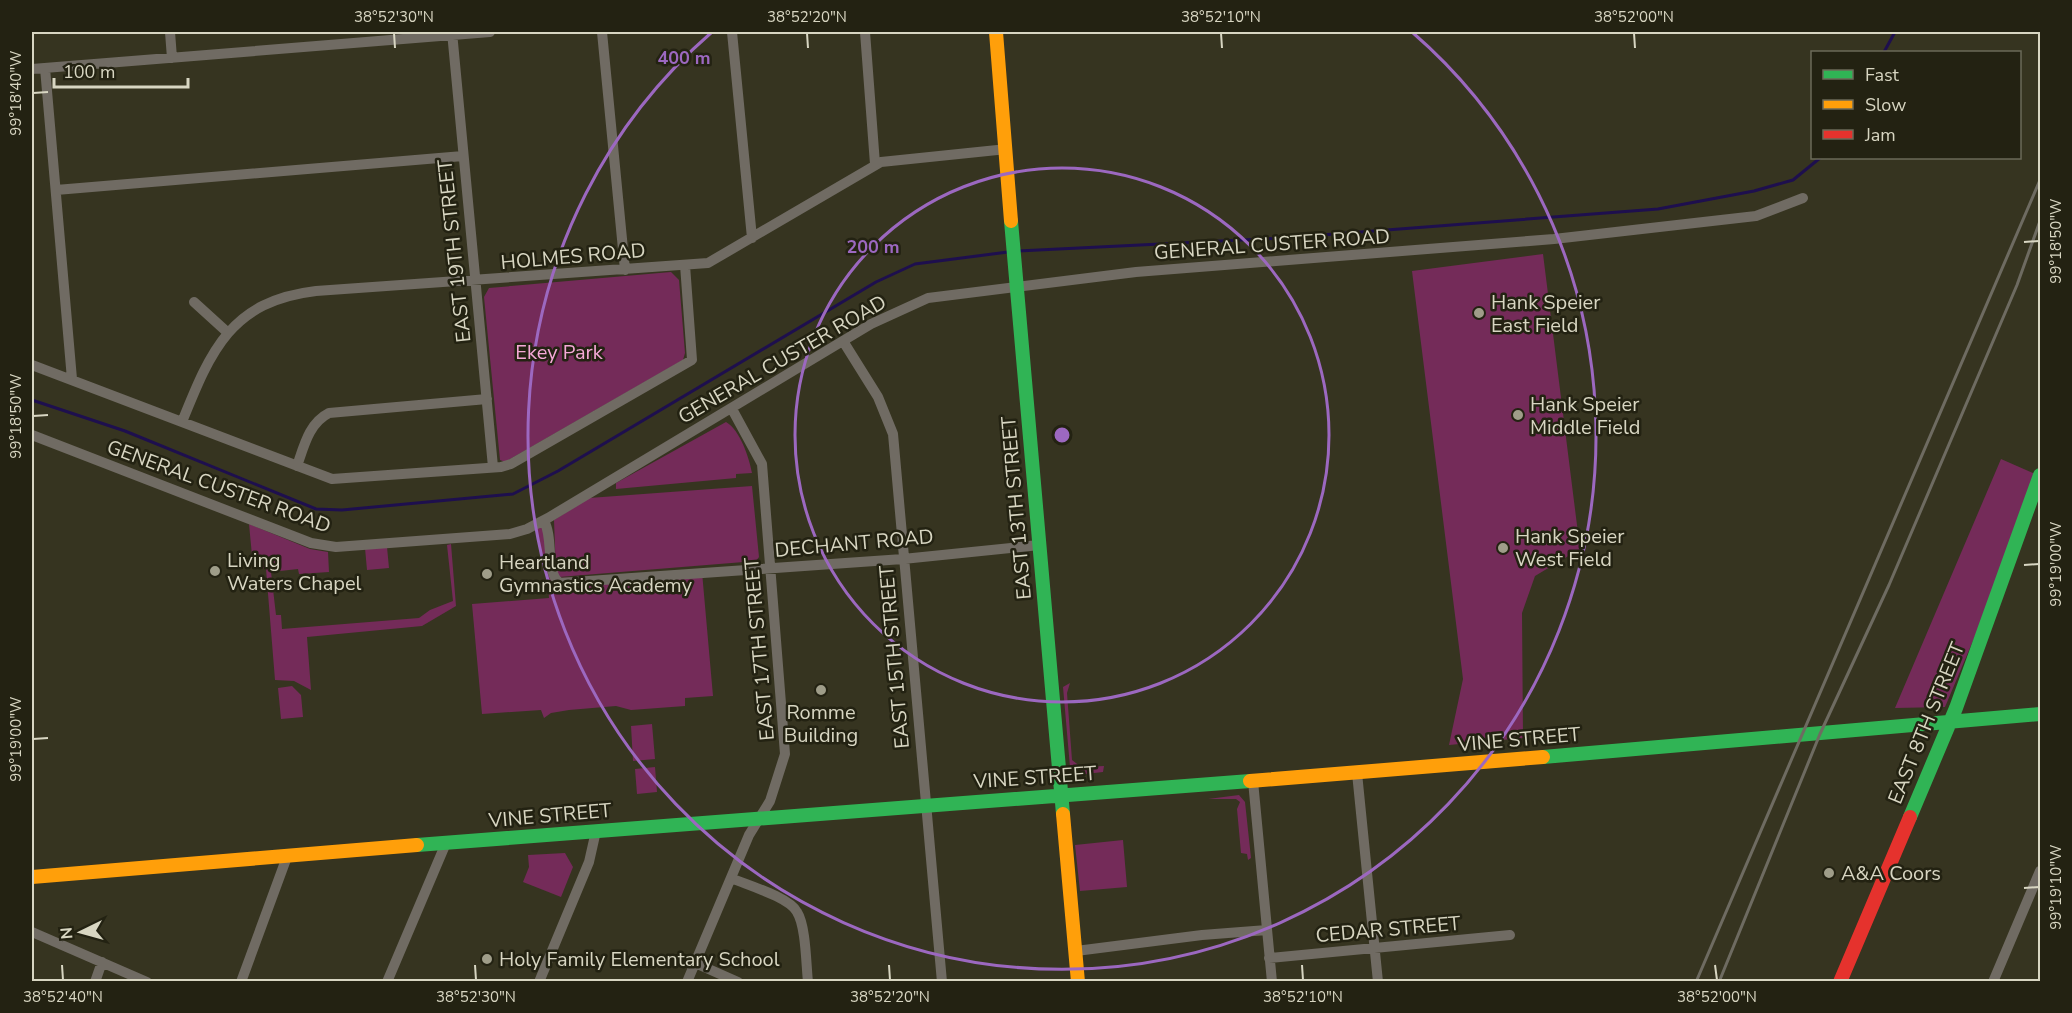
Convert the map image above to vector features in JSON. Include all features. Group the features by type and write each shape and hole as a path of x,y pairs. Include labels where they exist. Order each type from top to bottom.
{"main road":[{"name":"EAST 13TH STREET","path":"996,32 1016,286 1078,981"},
{"name":"EAST 8TH STREET","path":"1840,981 1950,723 2040,475"},
{"name":"VINE STREET","path":"32,877 288,854 1357,773 2040,714"}],"street":[{"path":"170,32 172,58"},
{"path":"32,69 452,33 490,32"},
{"path":"602,32 625,270"},
{"path":"732,32 752,238"},
{"path":"865,32 875,164"},
{"name":"EAST 19TH STREET","path":"452,33 493,467"},
{"path":"45,68 72,380"},
{"name":"HOLMES ROAD","path":"182,422 206,362 227,332 257,307 296,293 708,263 875,164 1007,149"},
{"path":"56,190 463,156"},
{"name":"GENERAL CUSTER ROAD","path":"32,435 319,545 336,547 510,534 544,520 871,324 928,298 1136,272 1554,239 1744,218 1756,216 1803,198"},
{"path":"32,365 332,479 493,467 511,464 692,360 685,265"},
{"path":"194,302 227,332"},
{"name":"EAST 15TH STREET","path":"843,341 878,397 893,434 942,981"},
{"path":"297,466 312,428 321,417 329,413 487,399"},
{"name":"EAST 17TH STREET","path":"687,981 758,819 770,801 785,754 762,464 732,409"},
{"name":"DECHANT ROAD","path":"544,520 550,534 552,573 560,583 903,559 1039,545"},
{"path":"1357,773 1378,981"},
{"path":"1253,781 1272,981"},
{"path":"539,981 589,862 596,831"},
{"path":"387,981 446,843"},
{"path":"241,981 288,854"},
{"path":"1993,981 2040,871"},
{"path":"731,878 789,903 797,911 801,922 808,981"},
{"path":"1076,951 1202,935 1267,930"},
{"path":"32,932 147,981"},
{"name":"CEDAR STREET","path":"1269,958 1510,935"},
{"path":"95,981 102,962"},
{"path":"695,963 738,981"}],"green space":[{"path":"1543,254 1580,549 1535,576 1522,613 1523,738 1449,745 1463,679 1412,271"},
{"name":"Ekey Park","path":"671,272 679,280 685,353 683,360 505,462 500,460 484,297 489,288"},
{"path":"726,422 740,437 752,473 736,474 736,478 616,489 616,483"},
{"path":"2001,459 2040,476 2040,482 1945,707 1895,708"},
{"path":"752,486 759,557 756,561 559,577 556,574 554,520 589,498"},
{"path":"544,521 554,578 702,572 713,696 685,698 685,706 631,710 616,706 569,710 551,713 544,718 541,710 482,714 472,604 549,598 546,558 543,558 536,532 538,524"},
{"path":"249,524 310,549 328,552 329,572 299,574 298,569 271,572 276,615 281,615 282,629 419,618 430,610 453,601 447,545 451,544 456,606 422,626 307,637 311,690 294,681 275,680 266,569 253,566"},
{"path":"387,547 389,568 367,570 365,548"},
{"path":"1070,683 1067,693 1072,760 1081,767 1104,766 1103,772 1076,775 1070,767 1063,687"},
{"path":"292,686 301,695 303,717 281,719 278,688"},
{"path":"652,724 655,759 633,761 631,726"},
{"path":"655,767 657,792 637,794 635,769"},
{"path":"1239,795 1245,802 1251,858 1248,860 1247,854 1241,853 1237,809 1240,802 1236,799 1208,799"},
{"path":"1123,840 1127,887 1080,891 1075,845"},
{"path":"565,853 573,867 561,897 523,882 529,867 528,855"}],"waterway":[{"path":"1885,51 1895,32"},
{"path":"1018,251 1283,238 1658,209 1754,191 1793,180 1819,159"},
{"path":"32,400 125,431 316,509 342,510 513,494 558,471 876,282 915,264 1008,252"}],"railway":[{"path":"1696,982 2040,180"},
{"path":"1719,982 1820,734 1889,585 2017,285 2040,221"}],"traffic: fast":[{"path":"1011,221 1063,814"},
{"path":"1910,817 1956,708 2040,475"},
{"path":"1543,757 2040,714"},
{"path":"417,845 1250,781"}],"traffic: slow":[{"path":"996,32 1011,221"},
{"path":"1250,781 1543,757"},
{"path":"1063,814 1078,982"},
{"path":"32,877 417,845"}],"traffic: jam":[{"path":"1840,982 1910,817"}],"place":[{"name":"Hank Speier East Field","path":"1479,313"},
{"name":"Hank Speier Middle Field","path":"1518,415"},
{"name":"Hank Speier West Field","path":"1503,548"},
{"name":"Living Waters Chapel","path":"215,571"},
{"name":"Heartland Gymnastics Academy","path":"487,574"},
{"name":"Romme Building","path":"821,690"},
{"name":"A&A Coors","path":"1829,873"},
{"name":"Holy Family Elementary School","path":"487,959"}]}
